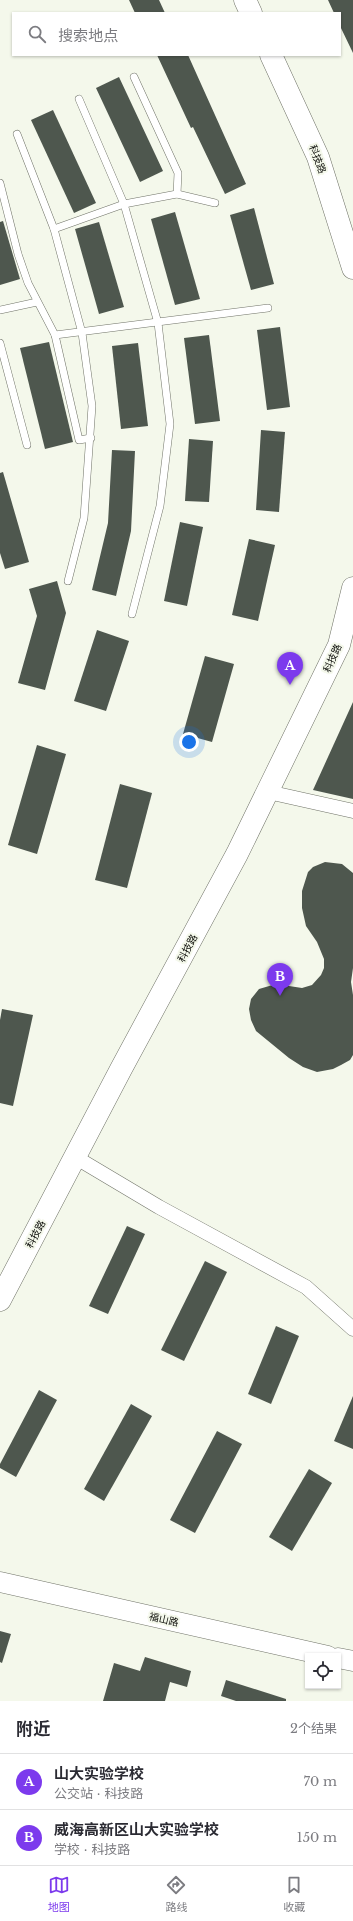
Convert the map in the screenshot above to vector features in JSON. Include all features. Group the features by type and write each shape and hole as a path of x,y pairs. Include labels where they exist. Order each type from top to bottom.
{"main road":[{"path":"244,0 250,12"},
{"name":"科技路","path":"271,56 318,157 353,268"},
{"name":"科技路","path":"0,1300 237,854 268,792 339,645 353,588"},
{"name":"福山路","path":"0,1582 315,1653"},
{"path":"341,1659 353,1662"}],"street":[{"path":"268,792 353,811"},
{"path":"75,1157 158,1207 306,1287 353,1329"}],"lane":[{"path":"134,77 178,173 177,194"},
{"path":"79,99 124,204 158,323 170,424 160,506 132,614"},
{"path":"17,134 54,229 82,333 92,406 91,438 84,518 68,581"},
{"path":"0,183 18,254 28,283 55,335 79,440 91,438"},
{"path":"54,229 124,204 177,194 215,203"},
{"path":"0,310 37,302"},
{"path":"55,335 82,333 268,308"},
{"path":"0,343 27,445"}],"building":[{"path":"129,0 159,0 165,12 135,12"},
{"path":"328,0 353,0 353,53 341,28 341,12 334,12"},
{"path":"157,56 188,56 246,184 225,194 193,127 191,128"},
{"path":"119,77 163,171 140,182 96,88"},
{"path":"53,110 96,203 74,213 31,120"},
{"path":"254,208 274,284 251,290 230,215"},
{"path":"175,212 200,299 175,305 151,219"},
{"path":"3,221 20,279 0,285 0,222"},
{"path":"99,222 124,307 99,314 75,229"},
{"path":"280,327 290,407 267,410 257,330"},
{"path":"209,335 220,421 195,424 184,338"},
{"path":"49,342 73,442 45,449 20,348"},
{"path":"138,343 148,426 121,429 112,346"},
{"path":"261,430 285,432 279,512 256,510"},
{"path":"189,439 213,441 209,502 185,501"},
{"path":"112,450 135,451 131,531 116,596 92,590 108,523"},
{"path":"3,472 29,562 5,569 0,553 0,473"},
{"path":"180,522 203,527 187,606 164,601"},
{"path":"249,539 275,545 258,621 232,615"},
{"path":"57,581 66,613 45,690 18,683 37,616 29,589"},
{"path":"97,630 129,641 106,711 74,701"},
{"path":"205,656 234,664 212,742 183,734"},
{"path":"353,702 353,799 313,790"},
{"path":"37,745 66,754 37,854 8,845"},
{"path":"120,784 152,793 127,888 95,880"},
{"path":"325,862 342,864 353,873 353,968 351,982 353,995 353,1055 350,1060 333,1069 317,1072 303,1067 289,1058 256,1031 251,1020 249,1009 251,999 259,989 276,984 302,988 312,985 321,975 324,968 324,959 317,942 306,926 302,908 302,891 308,872 313,867"},
{"path":"2,1009 33,1015 13,1106 0,1103 0,1020"},
{"path":"127,1226 145,1234 108,1314 89,1306"},
{"path":"205,1261 227,1272 184,1361 161,1350"},
{"path":"276,1326 299,1336 271,1404 248,1394"},
{"path":"39,1390 57,1400 16,1477 0,1468 0,1464"},
{"path":"353,1396 353,1449 334,1441"},
{"path":"131,1404 152,1416 104,1501 84,1489"},
{"path":"217,1431 242,1444 195,1533 170,1520"},
{"path":"309,1469 332,1483 292,1551 269,1537"},
{"path":"0,1631 11,1634 2,1663 0,1662"},
{"path":"145,1657 191,1671 187,1687 170,1682 165,1701 103,1701 114,1663 140,1671"},
{"path":"226,1680 286,1699 286,1701 236,1701 221,1696"}],"place":[{"name":"山大实验学校","path":"290,685"},
{"name":"威海高新区山大实验学校","path":"280,996"}]}
